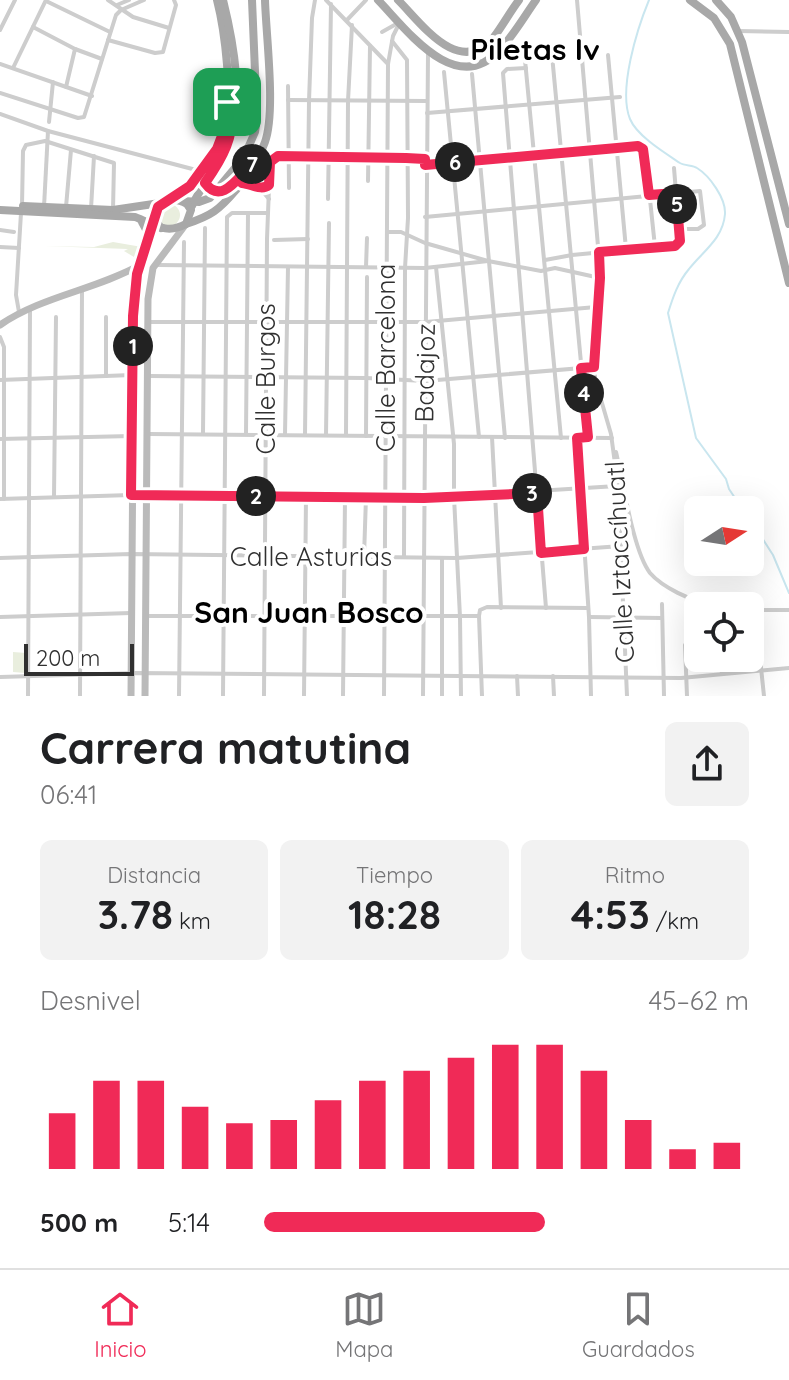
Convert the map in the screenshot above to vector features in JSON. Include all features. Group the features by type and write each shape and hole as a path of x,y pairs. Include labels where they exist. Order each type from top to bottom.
{"main road":[{"path":"205,183 204,174 225,128 227,103 225,41 218,0"},
{"path":"186,224 189,205 227,149 235,126 230,31 218,0"},
{"path":"22,208 113,210 165,201 189,205 206,200 244,157 255,132 252,0"},
{"path":"0,207 139,218 174,229 217,212 242,183 265,144 269,123 265,0"},
{"path":"378,0 428,51 443,62 458,66 487,60 502,48 536,0"},
{"path":"398,0 440,42 461,51 476,49 489,42 519,0"},
{"path":"690,0 718,22 731,48 789,283"},
{"path":"716,0 727,12 744,45 789,224"},
{"path":"731,48 738,51 744,45"},
{"path":"745,104 751,100 758,101"},
{"path":"156,225 156,210 190,186 211,157"},
{"path":"205,183 225,191 255,162"},
{"path":"212,172 212,183 218,189"},
{"path":"139,218 150,237"}],"street":[{"path":"0,30 15,0"},
{"path":"108,0 133,17 169,28"},
{"path":"0,93 81,118 86,115 116,15 129,0"},
{"path":"119,8 144,0"},
{"path":"108,40 158,53 164,50 176,5 174,0"},
{"path":"305,435 309,101 315,0"},
{"path":"347,20 366,0"},
{"name":"Calle Iztaccíhuatl","path":"577,0 599,252 594,367 596,385 612,438 618,486 627,696"},
{"path":"13,68 46,1 110,32"},
{"path":"329,2 388,64"},
{"path":"328,199 329,2"},
{"path":"382,32 400,22"},
{"name":"Calle Barcelona","path":"384,696 388,64 392,41 400,22"},
{"path":"346,435 348,101 352,25"},
{"path":"33,27 102,59"},
{"path":"738,31 789,32"},
{"path":"392,41 407,60 408,101 404,557"},
{"path":"368,181 370,46"},
{"path":"66,87 75,49"},
{"name":"Badajoz","path":"423,696 428,51"},
{"path":"552,55 588,437"},
{"path":"608,55 626,249"},
{"path":"525,60 561,438"},
{"path":"0,64 92,96"},
{"path":"227,149 232,114 227,103 234,67"},
{"path":"526,68 507,69 503,73 546,608"},
{"path":"444,72 479,437"},
{"path":"472,74 505,438"},
{"path":"49,122 53,82"},
{"path":"288,86 289,188"},
{"path":"427,113 620,97"},
{"path":"288,100 427,101"},
{"path":"0,114 48,131 200,171"},
{"path":"44,207 48,131"},
{"path":"19,312 16,295 23,151 32,142 48,142 116,165 113,210"},
{"path":"288,156 368,156 452,162 641,147 645,152 655,247"},
{"path":"66,207 71,149"},
{"path":"91,209 94,156"},
{"name":"Calle Burgos","path":"264,696 269,185 272,159 288,156"},
{"path":"545,260 678,245 674,168"},
{"path":"242,183 262,189 269,199"},
{"path":"262,189 269,185"},
{"path":"425,217 700,191 705,222 698,229 679,229"},
{"path":"223,696 227,217 232,213 268,213"},
{"path":"246,434 248,213"},
{"path":"326,435 329,223"},
{"path":"145,696 146,434 151,276 154,265 186,224"},
{"path":"131,696 132,375 137,274 156,225"},
{"path":"203,433 205,228"},
{"path":"0,230 14,232"},
{"path":"387,232 401,232 425,243 488,261 545,270 555,268 600,278"},
{"path":"366,267 367,238"},
{"path":"274,240 308,239"},
{"path":"179,696 184,242"},
{"path":"0,247 19,248"},
{"path":"154,265 425,268 488,261"},
{"path":"0,325 30,307 82,290 140,265"},
{"path":"285,434 288,267"},
{"path":"436,267 454,437 461,696"},
{"path":"124,272 137,274"},
{"path":"366,436 367,277"},
{"path":"80,696 82,290"},
{"path":"28,696 30,307"},
{"path":"148,322 426,322 596,307"},
{"path":"54,497 56,317"},
{"path":"106,317 106,376"},
{"path":"0,337 4,347 2,499 131,495 424,498 618,486"},
{"path":"148,376 346,377 425,381 594,367"},
{"path":"2,380 132,375"},
{"path":"146,434 612,438 635,535 650,572 684,596"},
{"path":"2,439 132,436"},
{"path":"492,437 501,608"},
{"path":"577,438 591,696"},
{"path":"304,696 306,497"},
{"path":"364,557 366,497"},
{"path":"343,696 345,498"},
{"name":"Calle Asturias","path":"0,558 146,554 457,558 621,546"},
{"path":"442,558 442,696"},
{"path":"662,604 664,696"},
{"path":"482,696 479,616 482,608 588,608"},
{"path":"764,610 789,610"},
{"path":"0,617 131,613"},
{"path":"146,616 479,616"},
{"path":"589,617 662,618"},
{"path":"764,670 789,668"},
{"path":"686,672 687,696"},
{"path":"0,677 131,673 664,678 736,672"},
{"path":"763,672 764,696"},
{"path":"517,676 518,696"},
{"path":"553,676 554,696"}],"green space":[{"path":"169,204 180,215 169,226 158,215"},
{"path":"113,242 142,247 134,257 124,251 128,249 44,246 94,247"},
{"path":"13,652 26,653 26,673 13,672"}],"waterway":[{"path":"649,0 630,60 626,92 630,119 652,144 680,163 702,172 716,188 725,208 720,231 682,279 668,313 696,438 726,479 734,496"},
{"path":"764,541 789,593"}],"district":[{"name":"Piletas Iv","path":"535,50"},
{"name":"San Juan Bosco","path":"309,613"}],"route":[{"path":"227,102 231,105 232,114 227,149 205,183 218,193 225,191 255,162 242,183 266,188 269,185 270,162 278,156 425,159 425,165 638,146 643,149 649,195 676,193 680,241 675,246 599,252 594,367 581,368 588,437 577,438 584,549 541,553 537,493 424,498 131,495 133,316 137,274 156,210 161,203 190,186 217,149 225,128 227,102"}]}
